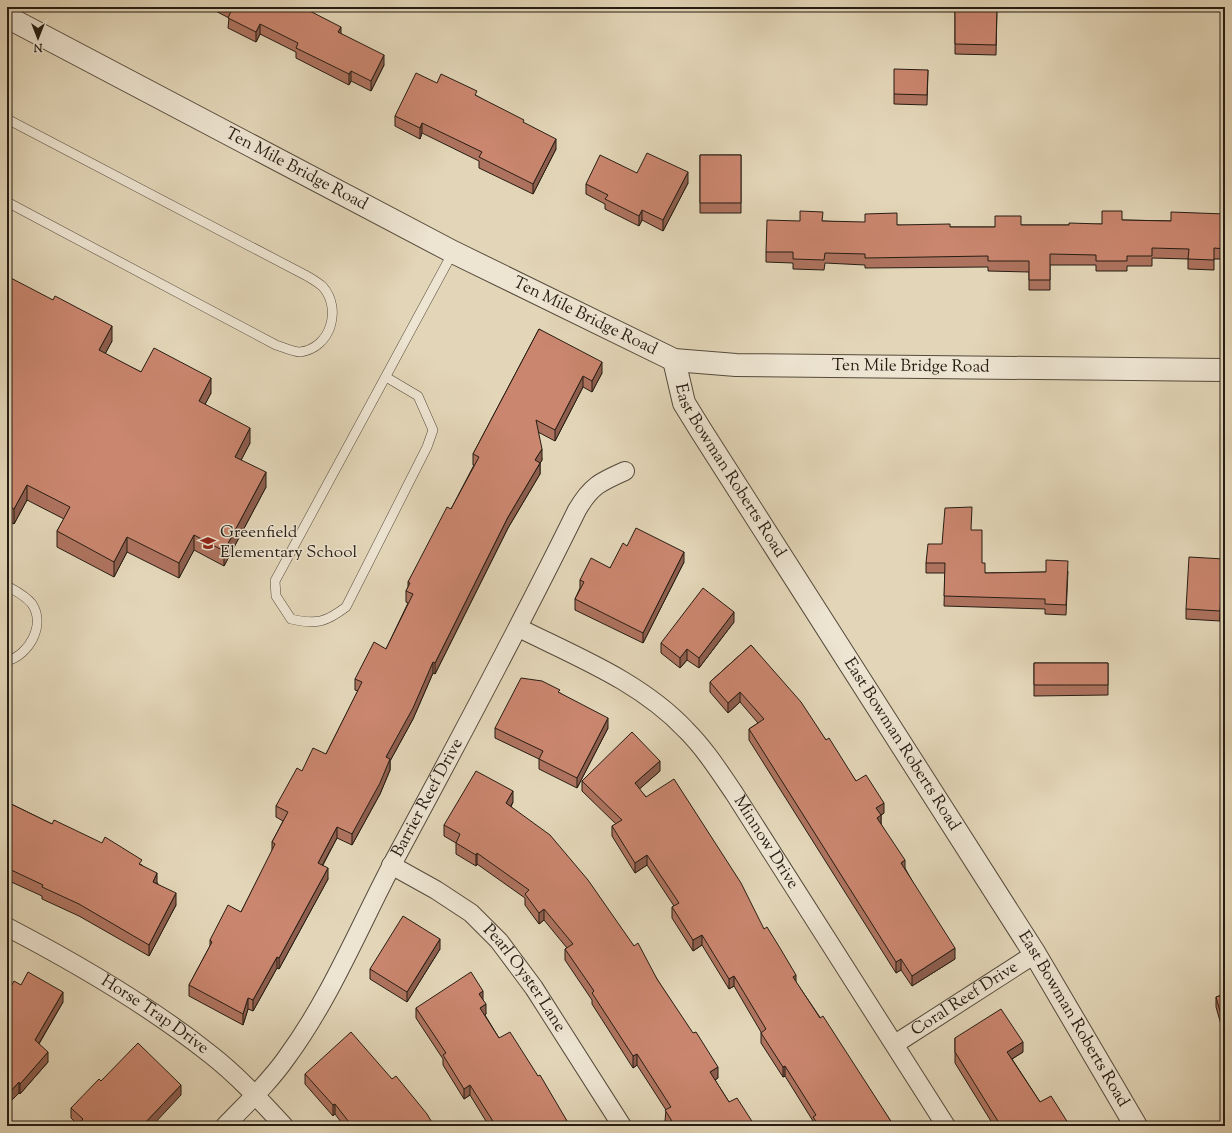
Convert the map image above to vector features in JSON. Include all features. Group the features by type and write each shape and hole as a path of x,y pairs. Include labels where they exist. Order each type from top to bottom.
{"street":[{"name":"Ten Mile Bridge Road","path":"8,20 453,252 674,360 736,365 1225,370"},
{"name":"East Bowman Roberts Road","path":"674,360 684,403 700,430 1035,954 1136,1126"},
{"name":"Barrier Reef Drive","path":"225,1126 256,1095 287,1058 315,1014 391,865 519,628 577,510 588,492 602,481 625,471"},
{"name":"Minnow Drive","path":"519,628 623,680 658,704 686,729 709,756 734,793 946,1126"},
{"name":"Pearl Oyster Lane","path":"391,865 436,890 471,914 499,941 534,988 622,1126"},
{"name":"Horse Trap Drive","path":"7,927 68,959 116,987 211,1054 256,1095 284,1126"},
{"name":"Coral Reef Drive","path":"895,1044 1035,954"}],"lane":[{"path":"7,119 307,276 323,287 331,303 334,317 329,332 323,340 312,349 299,352 265,340 7,202"},
{"path":"386,377 418,396 433,430 427,447 346,607 324,621 309,623 291,619 276,596 275,581 453,252"},
{"path":"7,586 21,594 32,604 37,619 34,636 26,652 7,661"}],"building":[{"path":"228,7 302,7 341,27 338,32 384,55 371,81 351,71 349,74 296,48 298,43 260,24 256,32 228,18 232,9"},
{"path":"955,7 997,7 996,45 955,44"},
{"path":"894,69 928,70 927,95 894,94"},
{"path":"416,73 437,83 441,74 477,91 475,95 524,120 523,122 556,139 533,184 479,157 482,152 422,123 420,128 395,116"},
{"path":"647,153 688,172 663,220 642,210 639,216 605,199 608,195 586,184 600,155 637,173"},
{"path":"700,155 741,155 741,203 700,203"},
{"path":"800,211 823,212 822,221 865,222 865,214 897,213 897,225 950,224 950,227 995,227 995,216 1021,216 1021,225 1069,225 1069,223 1102,224 1102,211 1122,211 1122,220 1171,221 1171,212 1225,214 1225,249 1214,248 1214,260 1188,259 1189,249 1152,248 1152,256 1127,256 1127,261 1096,261 1096,255 1050,254 1050,280 1029,280 1029,261 988,261 988,256 865,258 865,254 825,253 824,260 793,259 793,252 766,252 767,220 800,221"},
{"path":"7,276 53,300 55,296 112,326 99,350 141,372 154,348 211,378 199,401 250,428 235,457 266,472 224,551 194,535 179,563 127,537 114,562 57,531 70,507 27,485 14,509 7,505"},
{"path":"539,329 602,362 592,381 583,376 555,430 536,420 542,449 535,460 540,463 508,517 435,663 433,662 413,708 386,757 390,759 380,783 352,834 337,827 318,863 328,868 279,958 277,957 253,1000 248,998 243,1014 189,985 212,942 210,940 228,905 241,912 275,844 272,842 288,812 276,806 297,768 302,771 313,748 326,754 362,682 355,679 374,642 386,649 413,594 406,591 410,583 408,582 447,507 451,509 479,457 473,454"},
{"path":"972,507 971,530 982,530 982,563 985,563 985,573 1046,572 1046,560 1068,561 1066,605 1045,604 1045,599 944,596 945,563 926,563 928,544 942,544 945,508"},
{"path":"636,528 684,552 643,633 575,599 584,582 580,580 591,558 610,568 623,543 627,546"},
{"path":"1189,557 1224,559 1220,611 1186,609"},
{"path":"703,588 734,612 699,658 687,649 680,658 661,643"},
{"path":"751,645 801,702 826,740 829,738 856,781 866,775 884,803 876,808 881,815 877,818 905,860 901,863 955,948 912,976 901,959 896,962 749,729 764,719 740,692 728,703 710,682"},
{"path":"1034,663 1108,663 1108,685 1034,685"},
{"path":"521,678 542,681 560,690 558,692 608,718 577,778 539,759 543,751 495,728"},
{"path":"632,732 660,761 635,783 646,797 674,779 741,883 764,929 767,927 796,975 793,977 820,1018 823,1016 894,1126 819,1126 813,1117 816,1115 785,1066 783,1067 761,1033 766,1029 734,976 729,979 702,935 693,940 672,907 679,903 647,855 635,863 612,826 622,820 582,781"},
{"path":"476,771 513,791 506,803 550,835 588,880 634,946 638,943 657,979 693,1033 696,1032 718,1067 710,1072 729,1102 737,1098 755,1126 675,1126 665,1110 671,1107 637,1054 633,1056 592,993 594,991 565,949 573,944 544,909 539,913 525,894 529,890 477,853 476,855 456,843 460,834 444,825"},
{"path":"7,802 52,824 54,820 102,843 105,837 142,860 139,864 157,873 153,882 176,893 149,945 79,904 42,887 43,885 7,868"},
{"path":"403,916 440,939 407,992 370,969"},
{"path":"28,972 63,992 35,1040 48,1052 20,1084 19,1082 7,1095 7,994 14,981 21,985"},
{"path":"471,972 483,991 479,994 486,1004 480,1008 499,1038 510,1032 538,1076 540,1075 570,1126 496,1126 470,1085 464,1089 443,1055 446,1053 416,1008"},
{"path":"1225,994 1225,1017 1222,1018 1216,997"},
{"path":"1001,1009 1023,1042 1007,1052 1040,1102 1051,1096 1070,1126 1001,1126 955,1052 955,1038"},
{"path":"351,1032 392,1079 396,1076 427,1114 434,1126 352,1126 335,1104 333,1105 305,1074"},
{"path":"138,1043 181,1085 142,1126 76,1126 83,1119 71,1108 99,1079 101,1081"}],"place":[{"name":"Greenfield Elementary School","path":"208,543"}]}
